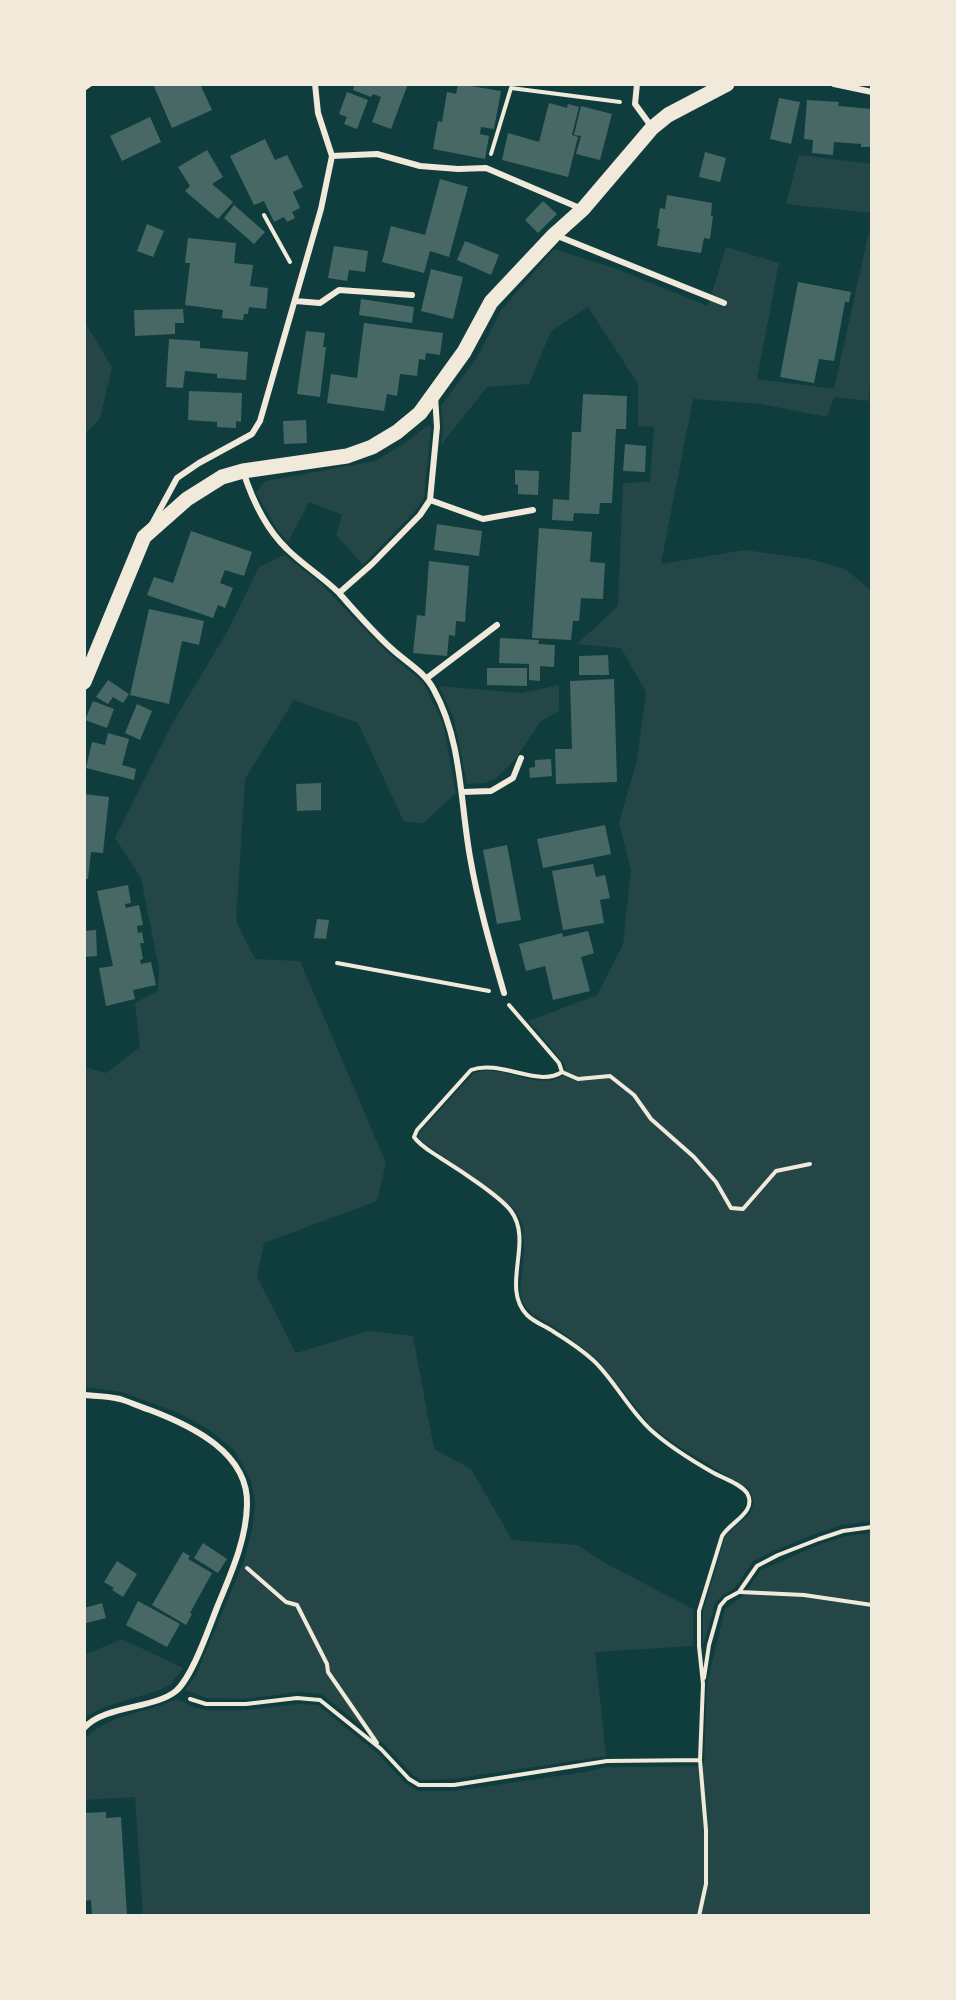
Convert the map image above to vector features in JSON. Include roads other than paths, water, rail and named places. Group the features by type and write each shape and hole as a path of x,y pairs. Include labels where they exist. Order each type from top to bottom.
{"main road":[{"path":"84,682 144,537 187,498 222,477 243,471 347,456 372,447 397,432 420,413 435,393 464,352 491,302 554,235 583,209 652,128 668,115 727,84"}],"street":[{"path":"144,537 177,478 199,463 252,434 260,421 303,273 332,156 318,113 315,84"},
{"path":"637,84 635,104 652,128"},
{"path":"834,84 872,92"},
{"path":"332,156 377,154 420,166 458,169 486,168 583,209"},
{"path":"554,235 724,303"},
{"path":"295,301 320,303 339,290 412,295"},
{"path":"339,594 420,515 430,500 437,428 435,393"},
{"path":"243,471 251,495 273,534 339,594 392,649 427,678 448,721 462,792 470,856 486,929 504,993"},
{"path":"430,500 483,519 533,510"},
{"path":"427,678 498,625"},
{"path":"462,792 491,791 513,778 521,758"},
{"path":"84,1395 120,1399 173,1419 203,1434 228,1455 244,1483 247,1503 245,1528 237,1559 189,1672 176,1691 108,1714 88,1723 84,1728"}]}
